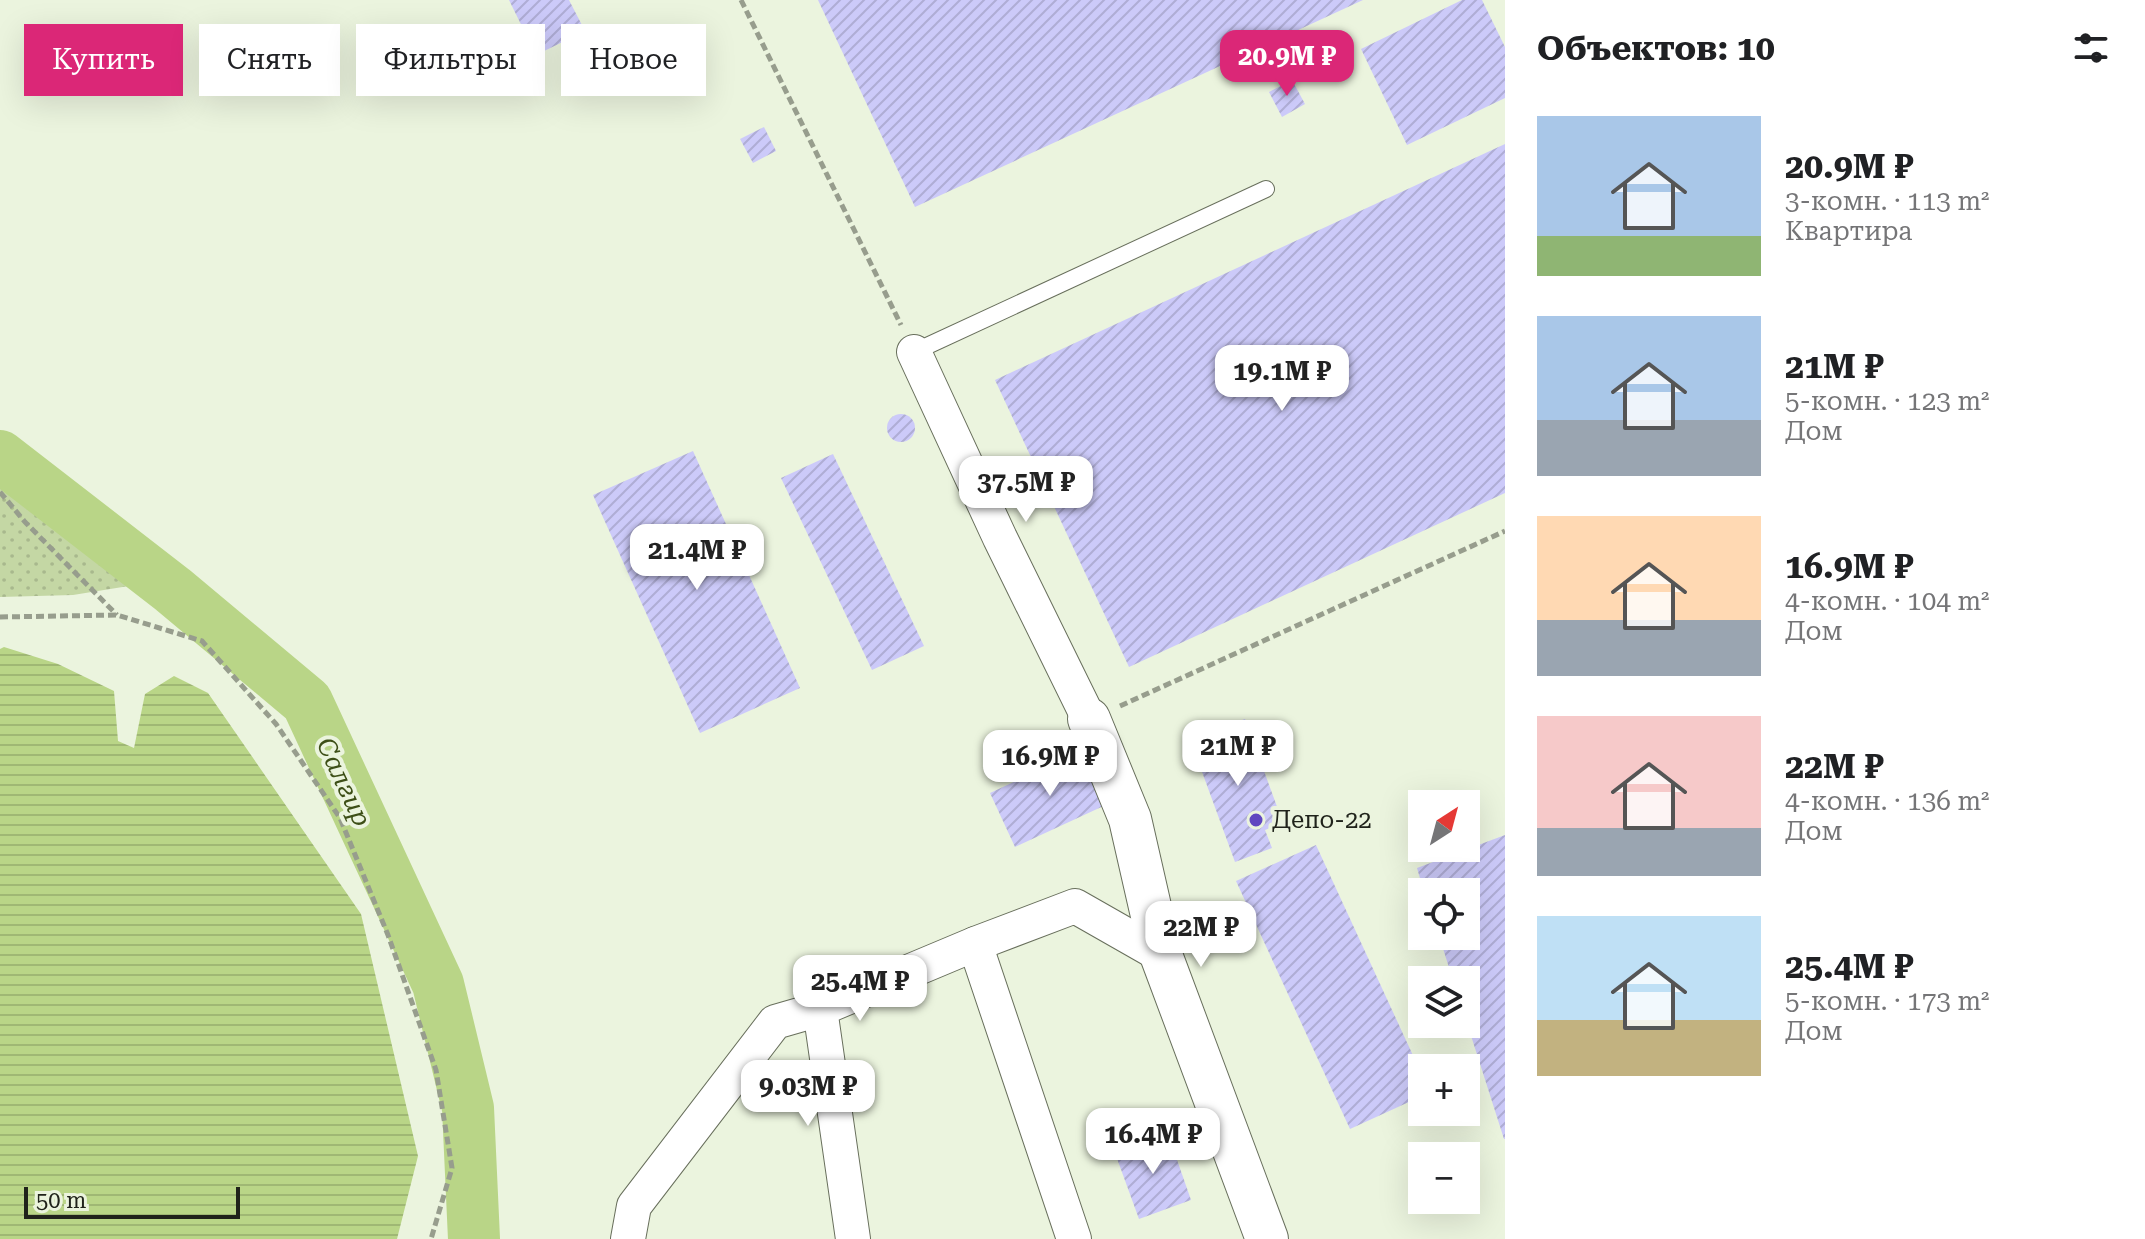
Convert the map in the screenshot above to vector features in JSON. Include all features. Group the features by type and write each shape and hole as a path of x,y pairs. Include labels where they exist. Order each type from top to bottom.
{"street":[{"path":"914,352 1000,538 1089,719 1130,819 1161,955 1267,1239"},
{"path":"628,1239 634,1206 775,1022 820,1009 1075,906 1161,955"},
{"path":"975,944 1074,1239"},
{"path":"820,1009 853,1239"}],"lane":[{"path":"914,352 1266,189"}],"path":[{"path":"741,0 914,352"},
{"path":"0,492 25,522 117,615"},
{"path":"1089,719 1505,531"},
{"path":"0,617 117,615 202,641 276,724 340,818 388,935 436,1070 452,1168 431,1239"}],"shaded area":[{"path":"0,460 135,585 73,595 0,597"},
{"path":"4,647 58,664 114,691 118,741 134,748 145,694 174,676 208,693 361,914 418,1156 397,1239 0,1239 0,649"}],"building":[{"path":"509,0 569,0 581,24 561,24 561,43 545,51 545,24 521,24"},
{"path":"818,0 1363,0 915,207"},
{"path":"1462,0 1482,0 1505,47 1505,98 1407,145 1361,49"},
{"path":"1292,80 1305,104 1282,117 1269,92"},
{"path":"764,127 776,151 753,163 740,139"},
{"path":"1505,144 1505,493 1129,667 995,380"},
{"path":"901,414 911,418 915,428 911,438 901,442 891,438 887,428 891,418"},
{"path":"693,451 800,688 700,733 593,495"},
{"path":"833,454 924,646 872,670 781,478"},
{"path":"1245,719 1283,823 1265,830 1272,848 1235,862 1190,739"},
{"path":"1085,749 1110,803 1015,847 990,793"},
{"path":"1505,835 1505,1139 1480,1064 1480,1054 1477,1054 1472,1038 1480,1038 1480,966 1449,966 1443,950 1480,950 1480,878 1420,878 1417,868 1433,862 1480,862 1480,844"},
{"path":"1316,845 1412,1054 1408,1054 1408,1102 1350,1129 1236,881"},
{"path":"1168,1134 1191,1200 1139,1219 1115,1153"}],"waterway":[{"name":"Салгир","path":"0,456 173,590 307,702 438,984 468,1108 474,1239"}],"place":[{"name":"Депо-22","path":"1256,820"}]}
